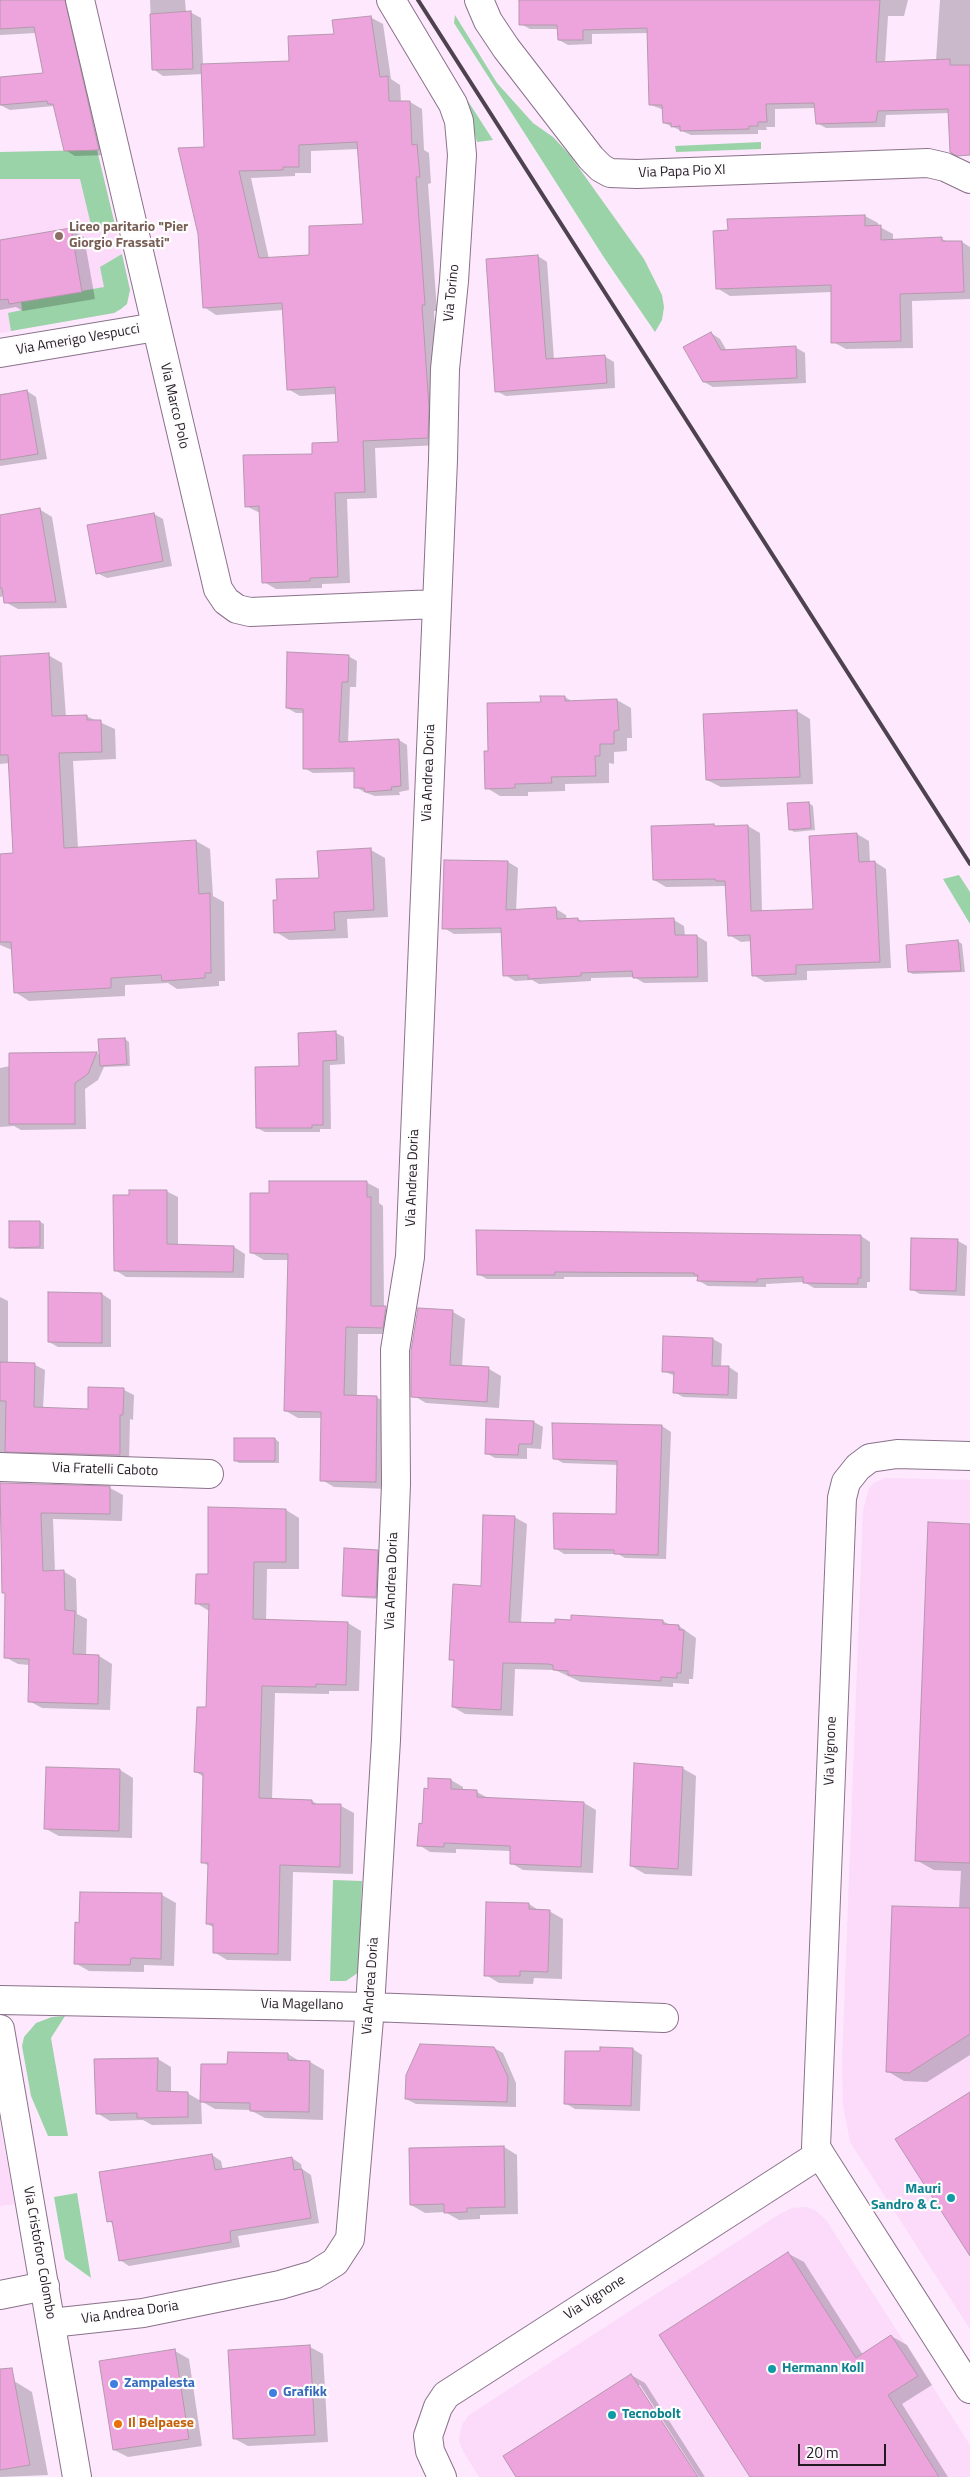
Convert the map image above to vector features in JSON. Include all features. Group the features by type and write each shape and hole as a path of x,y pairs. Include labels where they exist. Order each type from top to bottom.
{"street":[{"name":"Via Marco Polo","path":"80,0 218,589 226,601 238,609 262,612 436,604"},
{"name":"Via Torino","path":"391,0 453,104 462,139 457,240 445,369 444,460 436,604"},
{"name":"Via Papa Pio XI","path":"478,0 488,21 506,48 591,158 600,168 610,173 637,174 928,163 945,167 970,179"},
{"name":"Via Amerigo Vespucci","path":"0,354 156,327"},
{"name":"Via Andrea Doria","path":"51,2323 143,2313 280,2285 314,2276 335,2262 350,2238 370,2007 386,1723 396,1484 395,1350 410,1257 436,604"},
{"name":"Via Vignone","path":"970,1456 897,1454 870,1458 858,1467 846,1482 842,1498 816,2147 970,2388"},
{"name":"Via Fratelli Caboto","path":"0,1467 209,1474"},
{"name":"Via Magellano","path":"0,2000 370,2007 664,2018"},
{"name":"Via Cristoforo Colombo","path":"0,2029 77,2477"},
{"name":"Via Vignone","path":"442,2477 430,2451 428,2436 438,2407 446,2395 820,2154"},
{"path":"0,2295 45,2286"}],"shaded area":[{"name":"Liceo paritario \"Pier Giorgio Frassati\"","path":"97,150 130,290 127,304 114,313 0,333 0,152"},
{"path":"885,1478 970,1480 970,2329 850,2142 843,2105 842,2063 863,1511 869,1488 874,1483"},
{"path":"0,2123 15,2204 0,2206"},
{"path":"807,2207 815,2210 826,2220 970,2445 970,2477 479,2477 463,2451 459,2440 462,2425 469,2415 780,2214 792,2208"}],"green space":[{"path":"403,0 493,140 477,142 471,120"},
{"path":"455,15 497,83 533,123 553,137 569,154 644,259 662,295 664,307 662,320 655,332 605,259 454,23"},
{"path":"761,142 761,149 676,152 675,146"},
{"path":"97,150 116,229 91,225 80,179 0,179 0,152"},
{"path":"122,254 130,290 127,304 121,309 114,313 11,331 8,313 22,310 21,302 104,287 100,267"},
{"path":"959,875 970,892 970,924 943,879"},
{"path":"333,1880 362,1881 359,1972 346,1981 330,1981"},
{"path":"65,2016 51,2038 68,2136 48,2136 31,2096 22,2046 24,2037 36,2023 52,2017"},
{"path":"77,2193 91,2278 65,2259 54,2197"}],"building":[{"path":"0,0 65,0 99,150 64,151 53,104 48,104 47,101 0,105 0,77 43,73 34,27 0,29"},
{"path":"519,0 880,0 876,62 950,59 950,65 970,65 970,155 957,156 950,152 948,109 878,111 876,122 816,124 814,103 766,104 767,122 758,122 758,126 749,126 749,129 680,131 680,126 671,127 671,123 663,123 662,105 649,105 647,28 583,30 583,40 558,40 557,25 519,25"},
{"path":"191,11 193,69 152,70 150,14"},
{"path":"371,16 380,77 388,76 389,101 410,101 412,145 417,144 420,177 416,177 425,305 422,305 429,407 428,438 363,441 365,492 335,493 338,577 310,578 310,581 262,583 259,506 245,507 243,455 312,454 312,443 338,442 335,387 287,390 282,303 203,308 198,234 178,148 204,147 201,64 289,61 288,36 334,34 332,20","holes":["357,142 363,224 309,226 309,255 259,258 239,171 283,170 283,167 299,167 299,145"]},
{"path":"865,215 865,226 881,225 881,240 942,237 942,241 962,241 964,292 900,294 901,341 831,343 831,285 716,289 713,231 728,230 727,219"},
{"path":"71,228 82,292 9,304 8,299 0,300 0,240"},
{"path":"538,255 546,359 605,355 607,383 495,392 486,259"},
{"path":"711,332 721,350 796,346 797,378 703,382 683,347"},
{"path":"27,390 38,454 0,460 0,395"},
{"path":"40,508 56,602 4,603 2,588 0,588 0,515"},
{"path":"154,513 163,561 96,574 87,525"},
{"path":"287,652 349,655 348,682 342,682 339,742 399,739 401,786 391,787 392,790 365,792 364,788 354,788 354,768 303,769 303,709 286,708"},
{"path":"49,653 52,716 87,715 87,720 101,720 102,752 59,753 64,848 196,840 199,894 210,893 211,973 205,973 205,978 162,981 161,975 111,978 111,988 14,993 11,942 0,942 0,854 13,853 8,755 0,755 0,656"},
{"path":"540,696 565,696 565,701 617,699 619,730 614,731 614,744 600,744 600,756 595,756 596,776 551,777 552,783 515,784 515,788 485,789 484,751 488,751 487,703 541,702"},
{"path":"797,710 800,777 706,780 703,714"},
{"path":"809,802 811,828 789,830 787,803"},
{"path":"714,824 714,826 748,825 751,911 813,909 809,836 857,833 859,862 875,861 880,962 796,965 796,974 752,976 750,935 728,936 725,881 716,881 715,879 653,880 651,826"},
{"path":"371,848 374,910 334,912 335,930 274,933 273,900 277,900 276,879 319,878 317,851"},
{"path":"444,860 508,861 506,910 556,907 557,919 578,918 578,921 674,918 675,935 697,935 698,977 633,978 632,971 581,973 581,976 528,979 528,975 503,976 501,928 442,929"},
{"path":"958,940 961,971 908,972 906,945"},
{"path":"336,1031 337,1060 323,1061 323,1125 312,1125 312,1128 256,1128 255,1067 299,1066 298,1033"},
{"path":"125,1038 127,1064 100,1066 98,1039"},
{"path":"97,1052 88,1074 75,1083 75,1124 9,1124 9,1053"},
{"path":"269,1181 367,1181 367,1197 371,1197 371,1306 386,1306 383,1328 346,1327 344,1395 377,1396 376,1482 320,1481 321,1412 284,1411 288,1254 250,1253 250,1193 269,1193"},
{"path":"129,1190 167,1190 167,1244 234,1246 233,1272 114,1271 113,1195 129,1195"},
{"path":"9,1221 40,1221 40,1247 9,1248"},
{"path":"476,1230 861,1235 861,1278 858,1278 858,1284 803,1283 803,1277 757,1279 757,1282 697,1281 698,1275 694,1275 694,1273 555,1272 555,1275 477,1275"},
{"path":"911,1238 958,1239 956,1291 910,1290"},
{"path":"48,1292 102,1293 102,1343 48,1342"},
{"path":"418,1308 453,1310 450,1365 489,1367 487,1402 411,1397 411,1351"},
{"path":"663,1336 713,1338 712,1366 729,1366 728,1395 673,1393 674,1372 662,1372"},
{"path":"0,1362 35,1363 34,1407 88,1409 88,1387 124,1388 123,1415 120,1415 120,1455 5,1452 6,1401 0,1401"},
{"path":"486,1419 534,1421 532,1444 519,1444 518,1455 485,1454"},
{"path":"552,1423 662,1425 658,1555 614,1554 614,1550 554,1549 553,1513 616,1514 617,1461 553,1459"},
{"path":"234,1438 275,1438 275,1461 234,1461"},
{"path":"0,1483 110,1486 110,1514 41,1513 43,1571 64,1570 65,1610 75,1611 73,1654 99,1655 98,1704 28,1702 29,1659 4,1658 5,1593 2,1593"},
{"path":"208,1507 286,1509 286,1562 254,1562 253,1619 348,1622 346,1685 316,1684 316,1687 262,1686 259,1798 312,1800 312,1804 341,1804 340,1867 280,1865 278,1954 213,1953 213,1924 206,1924 208,1863 201,1863 203,1773 194,1772 197,1707 206,1707 209,1604 195,1604 196,1574 208,1574"},
{"path":"483,1515 515,1516 509,1622 555,1623 555,1619 571,1620 571,1615 663,1620 663,1624 679,1625 679,1630 684,1630 681,1673 677,1673 677,1678 661,1677 661,1681 568,1675 568,1671 553,1670 553,1665 548,1664 503,1663 501,1710 452,1707 454,1660 449,1660 453,1584 481,1586"},
{"path":"928,1522 970,1524 970,1863 915,1861"},
{"path":"344,1548 378,1550 376,1597 342,1596"},
{"path":"634,1763 683,1767 678,1869 630,1866"},
{"path":"46,1767 120,1769 119,1831 44,1829"},
{"path":"428,1778 451,1779 451,1789 477,1790 477,1797 584,1802 581,1867 510,1864 510,1846 444,1843 444,1847 417,1846 419,1823 422,1824 424,1788 428,1789"},
{"path":"80,1892 162,1893 161,1959 131,1958 130,1965 74,1964 75,1922 79,1923"},
{"path":"486,1902 529,1903 529,1909 550,1910 548,1972 520,1971 520,1976 484,1976"},
{"path":"892,1906 970,1908 970,2034 909,2073 886,2072"},
{"path":"420,2044 494,2047 508,2077 507,2102 405,2099 406,2075"},
{"path":"600,2047 633,2048 631,2106 564,2104 565,2051 600,2051"},
{"path":"228,2052 288,2053 288,2060 310,2061 309,2112 250,2111 250,2103 200,2102 201,2064 227,2064"},
{"path":"158,2058 157,2091 188,2092 188,2117 137,2118 137,2113 96,2114 94,2059"},
{"name":"Mauri Sandro & C.","path":"970,2092 970,2256 895,2139"},
{"path":"504,2146 505,2207 467,2208 467,2212 444,2213 444,2204 410,2205 409,2148"},
{"path":"212,2154 215,2170 292,2157 294,2170 302,2169 311,2218 230,2231 231,2242 119,2261 112,2221 107,2222 99,2172"},
{"name":"Hermann Koll","path":"788,2252 856,2358 891,2335 918,2376 888,2395 939,2477 750,2477 659,2335"},
{"path":"310,2345 315,2435 233,2439 228,2350"},
{"path":"175,2349 189,2439 113,2450 99,2361"},
{"path":"12,2368 30,2465 0,2470 0,2369"},
{"name":"Tecnobolt","path":"631,2374 698,2477 516,2477 503,2456"}],"railway":[{"path":"418,0 970,864"}],"place":[{"name":"Liceo paritario \"Pier Giorgio Frassati\"","path":"59,236"},
{"name":"Mauri Sandro & C.","path":"951,2198"},
{"name":"Hermann Koll","path":"772,2369"},
{"name":"Zampalesta","path":"114,2384"},
{"name":"Grafikk","path":"273,2393"},
{"name":"Tecnobolt","path":"612,2415"},
{"name":"Il Belpaese","path":"118,2424"}]}
